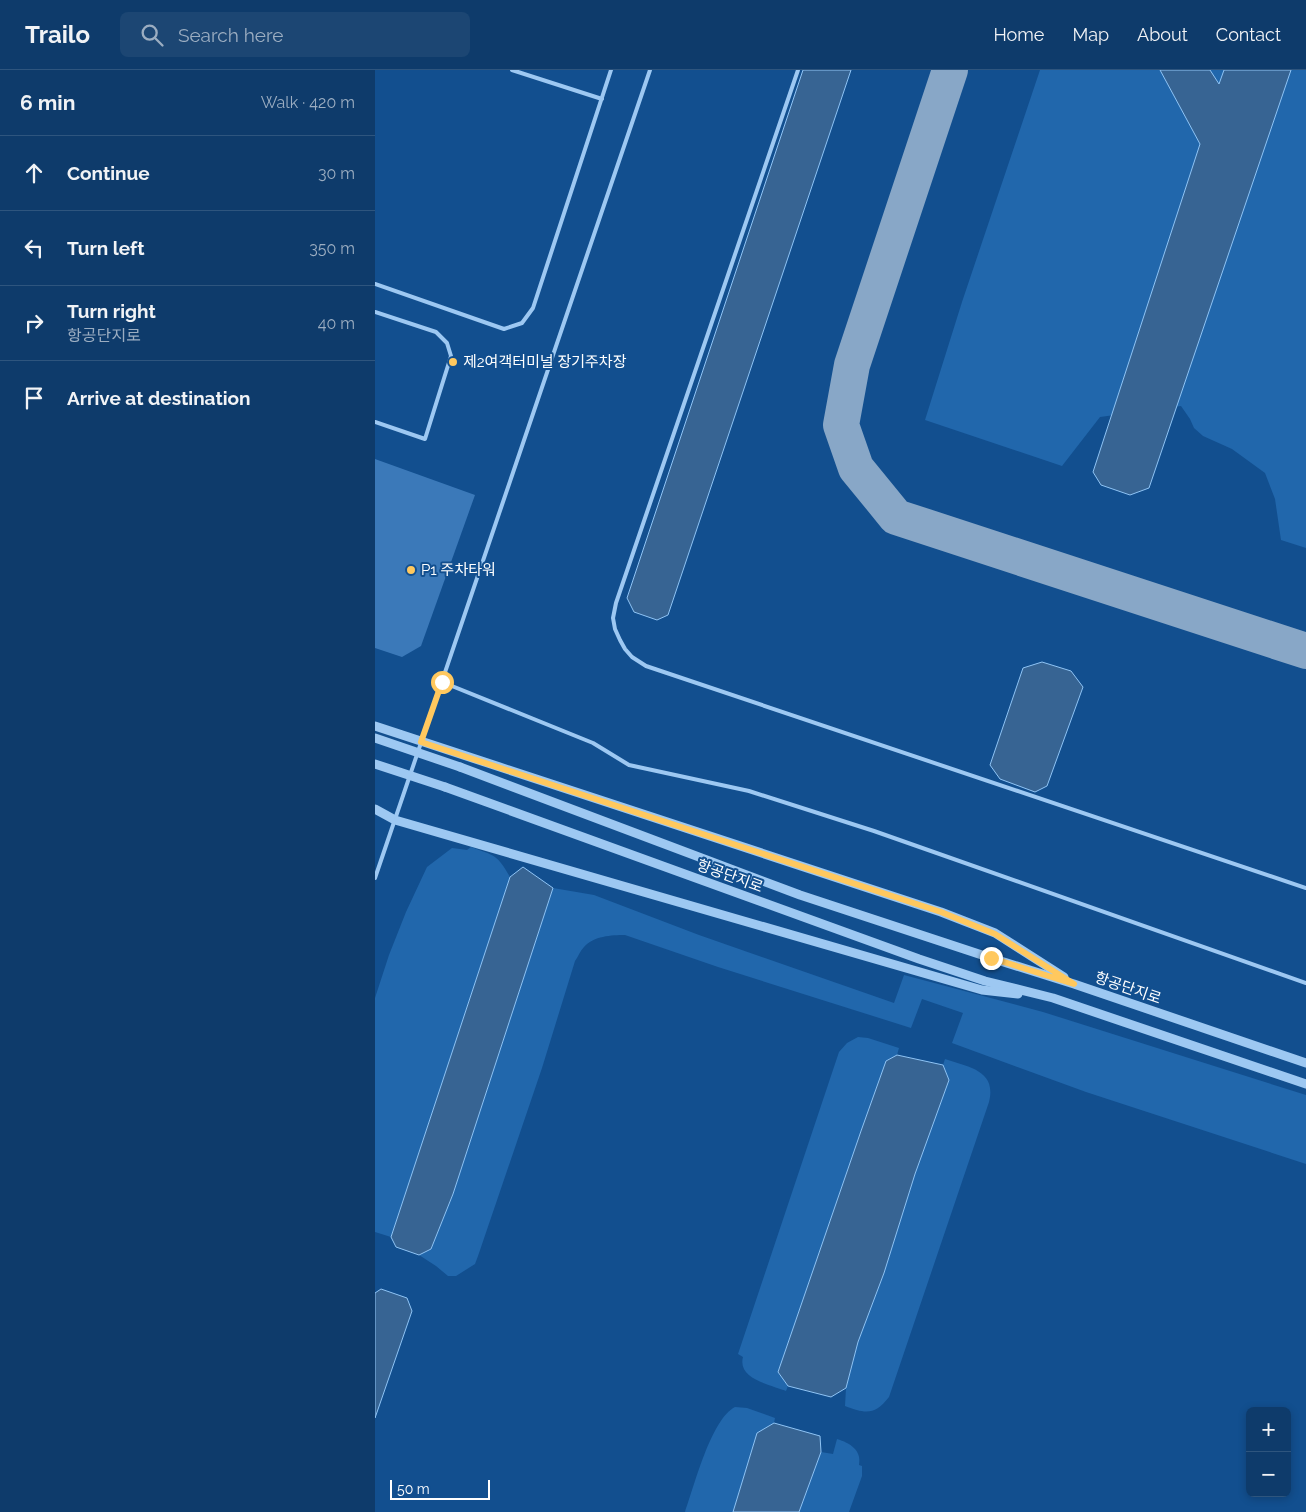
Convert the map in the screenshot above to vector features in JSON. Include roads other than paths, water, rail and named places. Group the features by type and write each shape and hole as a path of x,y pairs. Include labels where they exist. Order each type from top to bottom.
{"street":[{"path":"375,726 941,912 995,934 1074,984"},
{"name":"항공단지로","path":"375,738 460,767 800,895 1074,984 1306,1063"},
{"name":"항공단지로","path":"375,764 445,787 919,959 983,985 1053,998 1306,1084"},
{"path":"375,808 395,820 915,970 983,985"}],"lane":[{"path":"512,70 602,100"},
{"path":"375,284 505,329 522,324 533,308 611,70"},
{"path":"375,878 650,70"},
{"path":"798,70 616,603 613,618 615,629 625,649 632,657 646,666 1306,888"},
{"path":"375,312 436,332 447,343 451,356 425,439 375,422"},
{"path":"442,682 593,743 629,765 749,791 874,832 1306,983"}],"place":[{"name":"제2여객터미널 장기주차장","path":"453,362"},
{"name":"P1 주차타워","path":"411,570"}]}
